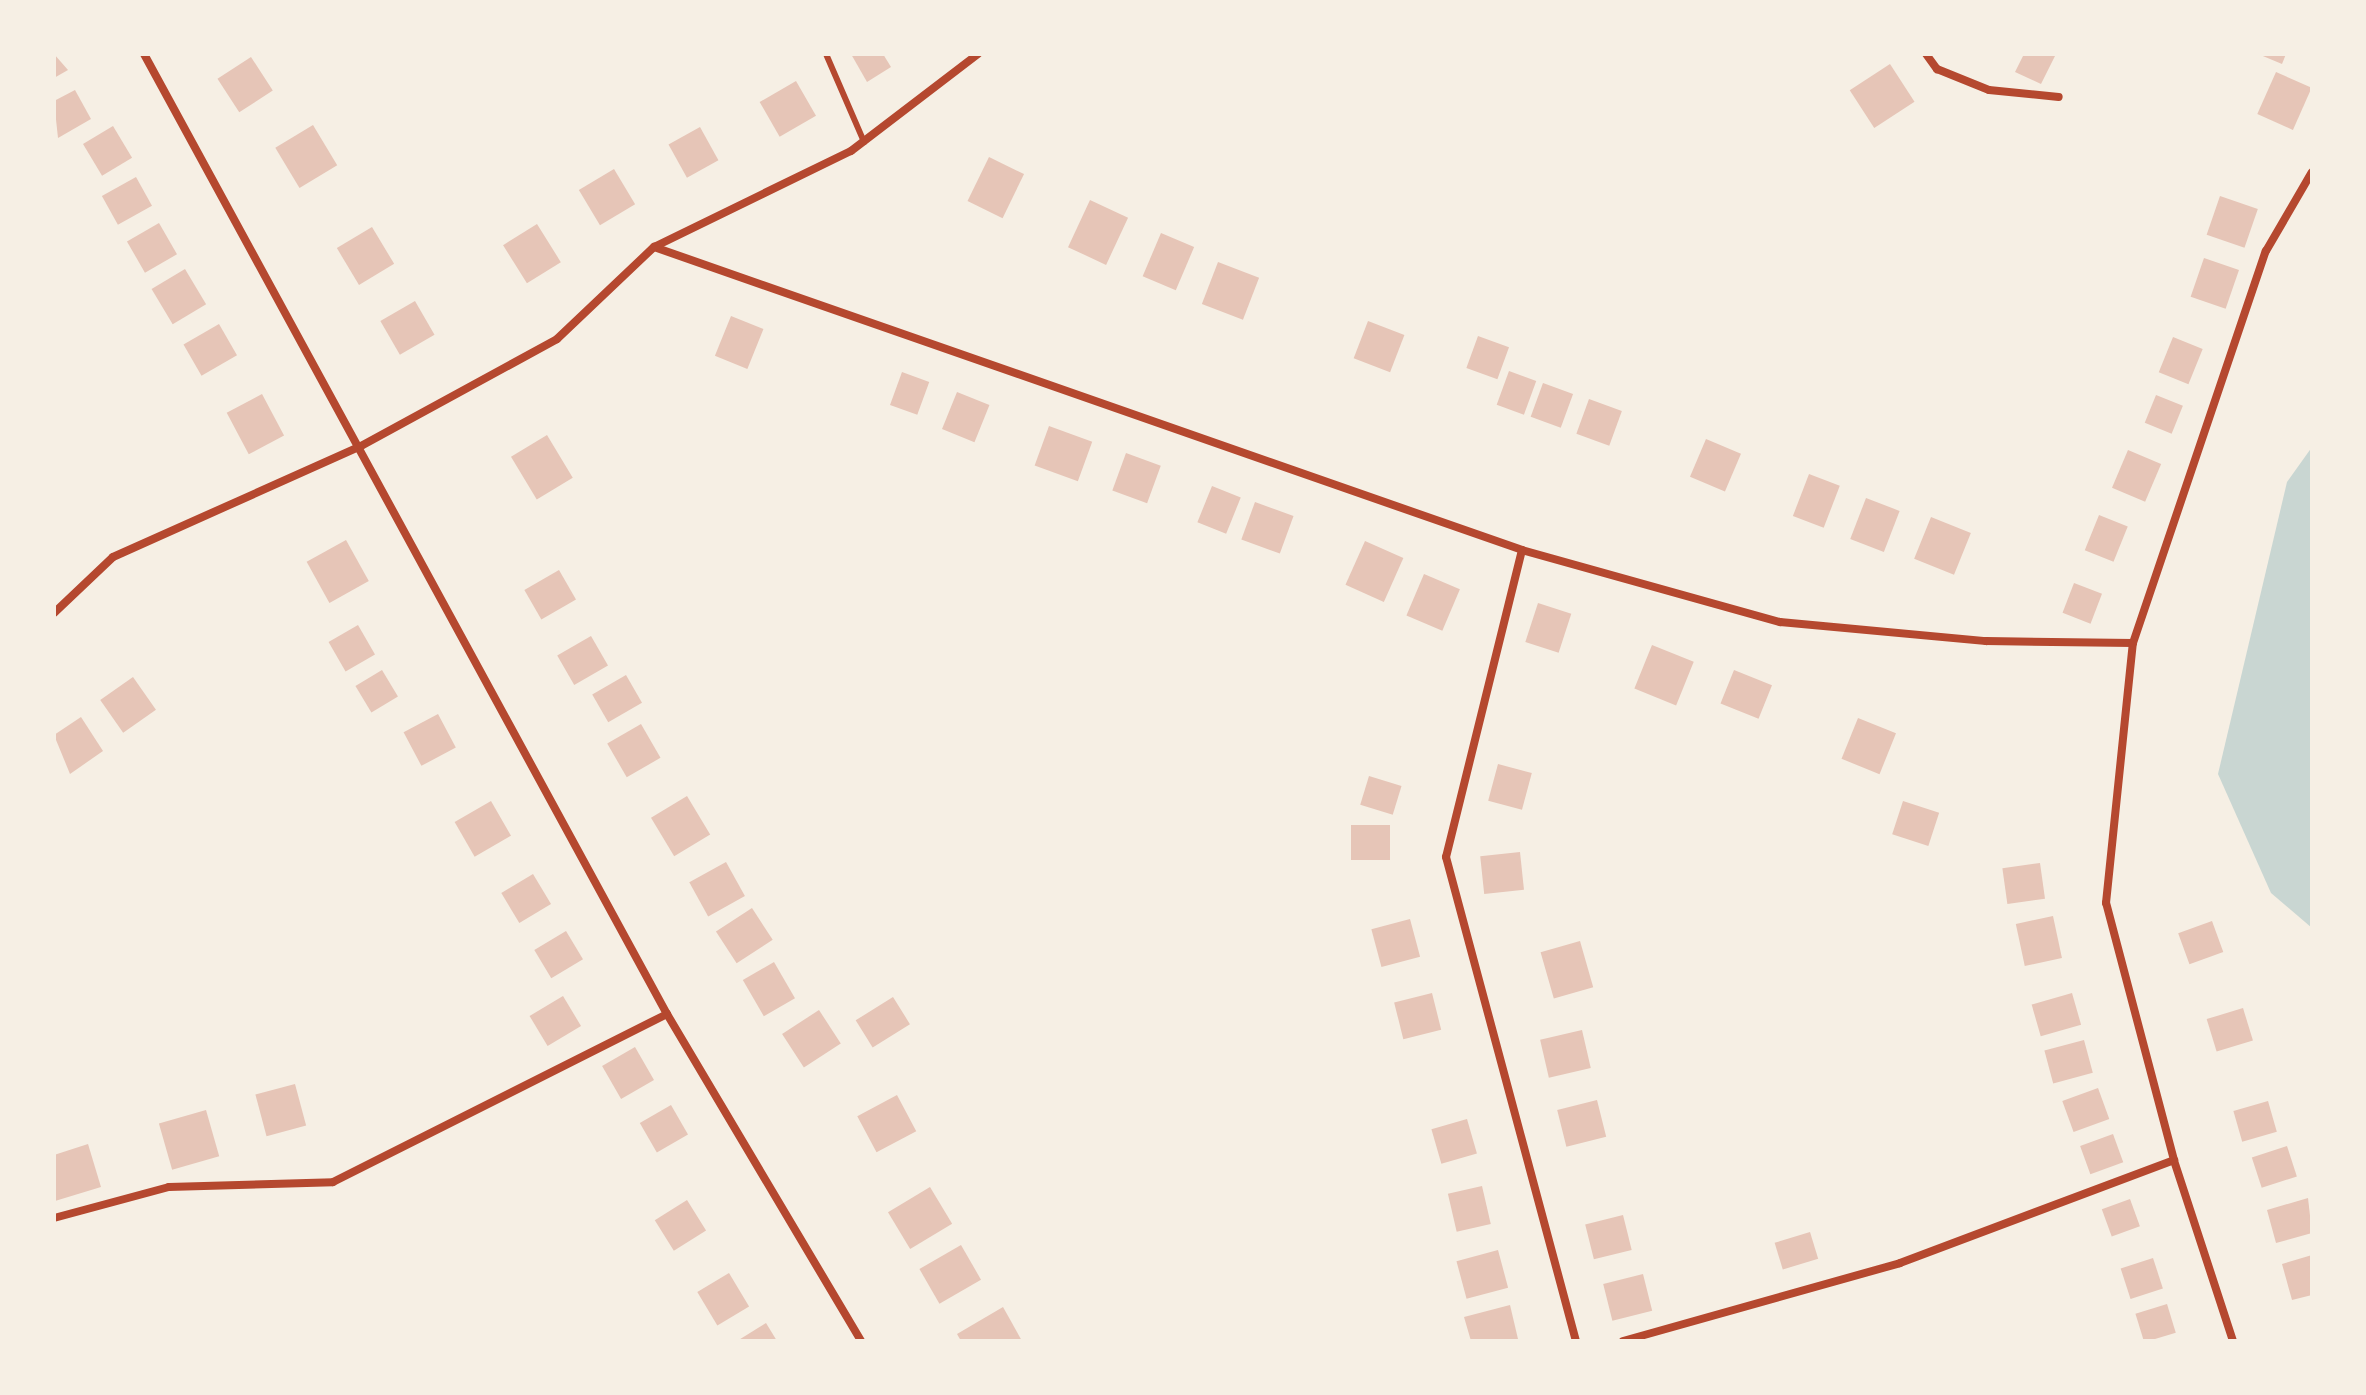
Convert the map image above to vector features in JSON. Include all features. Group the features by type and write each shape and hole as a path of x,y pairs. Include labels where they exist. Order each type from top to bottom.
{"street":[{"path":"144,54 361,446 667,1014 861,1341"},
{"path":"54,613 113,557 361,446 557,339 654,247 864,142 978,54"},
{"path":"1926,54 1937,69 1989,90 2059,97"},
{"path":"2233,1341 2174,1160 2106,903 2133,643 2266,251 2312,172"},
{"path":"654,247 1522,550 1780,622 1986,641 2133,643"},
{"path":"1522,550 1446,857 1576,1341"},
{"path":"54,1218 169,1187 333,1182 667,1014"},
{"path":"1623,1341 1900,1263 2174,1160"}],"lane":[{"path":"826,54 864,142"}],"shaded area":[{"path":"2312,447 2312,928 2271,893 2218,774 2287,482"}],"building":[{"path":"54,54 68,70 54,78"},
{"path":"851,54 883,54 891,67 867,82"},
{"path":"2024,54 2056,54 2041,84 2015,72"},
{"path":"2258,54 2286,54 2282,64"},
{"path":"251,57 273,91 239,112 217,79"},
{"path":"1890,64 1915,102 1874,128 1850,90"},
{"path":"2276,72 2312,88 2293,130 2257,114"},
{"path":"796,81 816,116 780,137 760,102"},
{"path":"75,90 91,119 58,138 54,101"},
{"path":"313,125 337,165 299,188 275,148"},
{"path":"113,126 132,158 102,176 83,144"},
{"path":"700,127 718,160 687,178 669,144"},
{"path":"989,157 1024,174 1003,218 968,201"},
{"path":"614,169 635,204 600,225 579,190"},
{"path":"136,177 152,206 118,225 102,196"},
{"path":"2220,196 2258,209 2244,248 2207,235"},
{"path":"1090,200 1128,218 1106,265 1068,247"},
{"path":"159,223 177,254 145,273 127,242"},
{"path":"537,224 561,262 527,283 503,245"},
{"path":"372,227 394,264 359,285 337,248"},
{"path":"1161,233 1194,247 1176,290 1143,276"},
{"path":"2204,258 2239,270 2226,309 2191,297"},
{"path":"1218,262 1259,278 1243,320 1202,304"},
{"path":"185,269 206,304 173,324 152,289"},
{"path":"415,301 434,335 400,355 380,321"},
{"path":"731,316 763,329 747,369 715,356"},
{"path":"1368,321 1404,335 1390,372 1354,358"},
{"path":"219,324 237,355 201,376 183,344"},
{"path":"1478,336 1509,347 1497,379 1466,368"},
{"path":"2173,337 2203,349 2188,384 2159,372"},
{"path":"1509,371 1536,381 1524,415 1497,405"},
{"path":"902,372 929,382 917,415 890,405"},
{"path":"1543,383 1573,394 1561,428 1531,417"},
{"path":"957,392 989,405 974,442 942,429"},
{"path":"262,394 284,435 249,454 227,413"},
{"path":"2156,395 2183,406 2172,434 2145,423"},
{"path":"1589,399 1622,411 1609,446 1576,434"},
{"path":"1049,426 1092,442 1078,481 1035,465"},
{"path":"547,435 573,478 537,499 511,457"},
{"path":"1706,439 1741,454 1725,492 1690,477"},
{"path":"2128,450 2161,464 2145,502 2112,488"},
{"path":"1126,453 1161,466 1147,503 1112,491"},
{"path":"1809,474 1840,486 1824,528 1793,516"},
{"path":"1212,486 1241,498 1226,534 1197,522"},
{"path":"1866,498 1900,511 1884,552 1850,539"},
{"path":"1255,502 1294,516 1280,554 1241,540"},
{"path":"2099,515 2128,527 2114,562 2085,550"},
{"path":"1931,517 1971,533 1954,575 1914,559"},
{"path":"346,540 369,581 329,603 307,562"},
{"path":"1365,541 1403,558 1384,602 1345,585"},
{"path":"559,570 576,599 541,619 524,590"},
{"path":"1424,574 1460,589 1442,631 1406,615"},
{"path":"2074,583 2102,594 2091,624 2063,613"},
{"path":"1538,603 1571,614 1559,653 1525,642"},
{"path":"358,625 375,654 346,671 329,642"},
{"path":"591,636 608,665 574,685 557,656"},
{"path":"1652,645 1694,662 1676,705 1634,689"},
{"path":"382,670 398,697 371,713 355,686"},
{"path":"1734,670 1772,685 1759,719 1721,703"},
{"path":"626,675 642,703 608,722 592,694"},
{"path":"133,677 156,710 123,733 100,700"},
{"path":"438,714 456,748 421,766 404,732"},
{"path":"81,717 103,751 70,774 54,735"},
{"path":"1858,718 1896,733 1880,774 1842,759"},
{"path":"641,724 660,758 627,777 607,744"},
{"path":"1498,764 1532,773 1522,810 1488,801"},
{"path":"1369,776 1402,786 1393,815 1360,805"},
{"path":"687,796 710,835 674,856 651,818"},
{"path":"491,801 511,836 475,857 455,822"},
{"path":"1903,801 1939,813 1928,846 1892,834"},
{"path":"1351,825 1390,825 1390,860 1351,860"},
{"path":"1520,852 1524,890 1484,894 1480,856"},
{"path":"726,862 745,896 708,916 689,882"},
{"path":"2040,863 2045,899 2007,904 2002,868"},
{"path":"533,874 551,904 519,923 501,893"},
{"path":"752,908 773,940 737,963 716,931"},
{"path":"2053,916 2062,958 2025,966 2016,924"},
{"path":"1410,919 1420,957 1381,967 1371,929"},
{"path":"2212,921 2223,952 2189,964 2178,933"},
{"path":"566,931 583,959 551,978 534,950"},
{"path":"1580,941 1593,987 1554,998 1541,952"},
{"path":"774,962 795,998 764,1016 743,980"},
{"path":"1432,993 1441,1030 1403,1039 1394,1002"},
{"path":"2072,993 2081,1025 2041,1036 2032,1005"},
{"path":"563,996 581,1026 548,1046 530,1016"},
{"path":"893,997 910,1024 873,1047 856,1020"},
{"path":"2243,1008 2253,1041 2217,1052 2207,1019"},
{"path":"819,1010 841,1044 804,1068 782,1034"},
{"path":"1582,1030 1591,1068 1549,1078 1540,1040"},
{"path":"2084,1040 2093,1073 2053,1083 2044,1051"},
{"path":"635,1047 654,1080 621,1099 602,1066"},
{"path":"295,1084 306,1126 267,1136 255,1095"},
{"path":"2098,1088 2109,1119 2074,1132 2062,1101"},
{"path":"897,1095 916,1131 877,1152 857,1116"},
{"path":"1597,1100 1606,1137 1566,1147 1557,1110"},
{"path":"2268,1101 2277,1132 2242,1142 2233,1111"},
{"path":"671,1105 688,1134 657,1152 640,1123"},
{"path":"206,1110 219,1156 172,1170 159,1124"},
{"path":"1467,1119 1477,1154 1441,1164 1431,1129"},
{"path":"2113,1134 2123,1162 2090,1174 2080,1146"},
{"path":"88,1144 101,1187 55,1201 54,1155"},
{"path":"2287,1146 2297,1176 2262,1188 2252,1157"},
{"path":"1482,1186 1491,1224 1457,1232 1448,1194"},
{"path":"930,1187 952,1224 910,1249 888,1212"},
{"path":"2308,1198 2312,1233 2276,1243 2267,1210"},
{"path":"2130,1199 2140,1226 2112,1237 2102,1209"},
{"path":"687,1200 706,1231 674,1251 655,1220"},
{"path":"1623,1215 1632,1250 1594,1259 1585,1224"},
{"path":"1810,1232 1818,1259 1783,1270 1775,1243"},
{"path":"961,1245 981,1280 939,1304 919,1269"},
{"path":"1498,1250 1508,1288 1467,1299 1456,1261"},
{"path":"2312,1255 2312,1295 2292,1300 2282,1264"},
{"path":"2153,1258 2163,1288 2131,1299 2121,1269"},
{"path":"729,1273 749,1306 717,1325 697,1292"},
{"path":"1643,1274 1652,1311 1612,1321 1603,1284"},
{"path":"2167,1304 2176,1333 2144,1341 2135,1314"},
{"path":"1510,1305 1518,1339 1471,1341 1464,1317"},
{"path":"1003,1307 1022,1341 961,1341 957,1334"},
{"path":"766,1323 777,1341 737,1341"}]}
